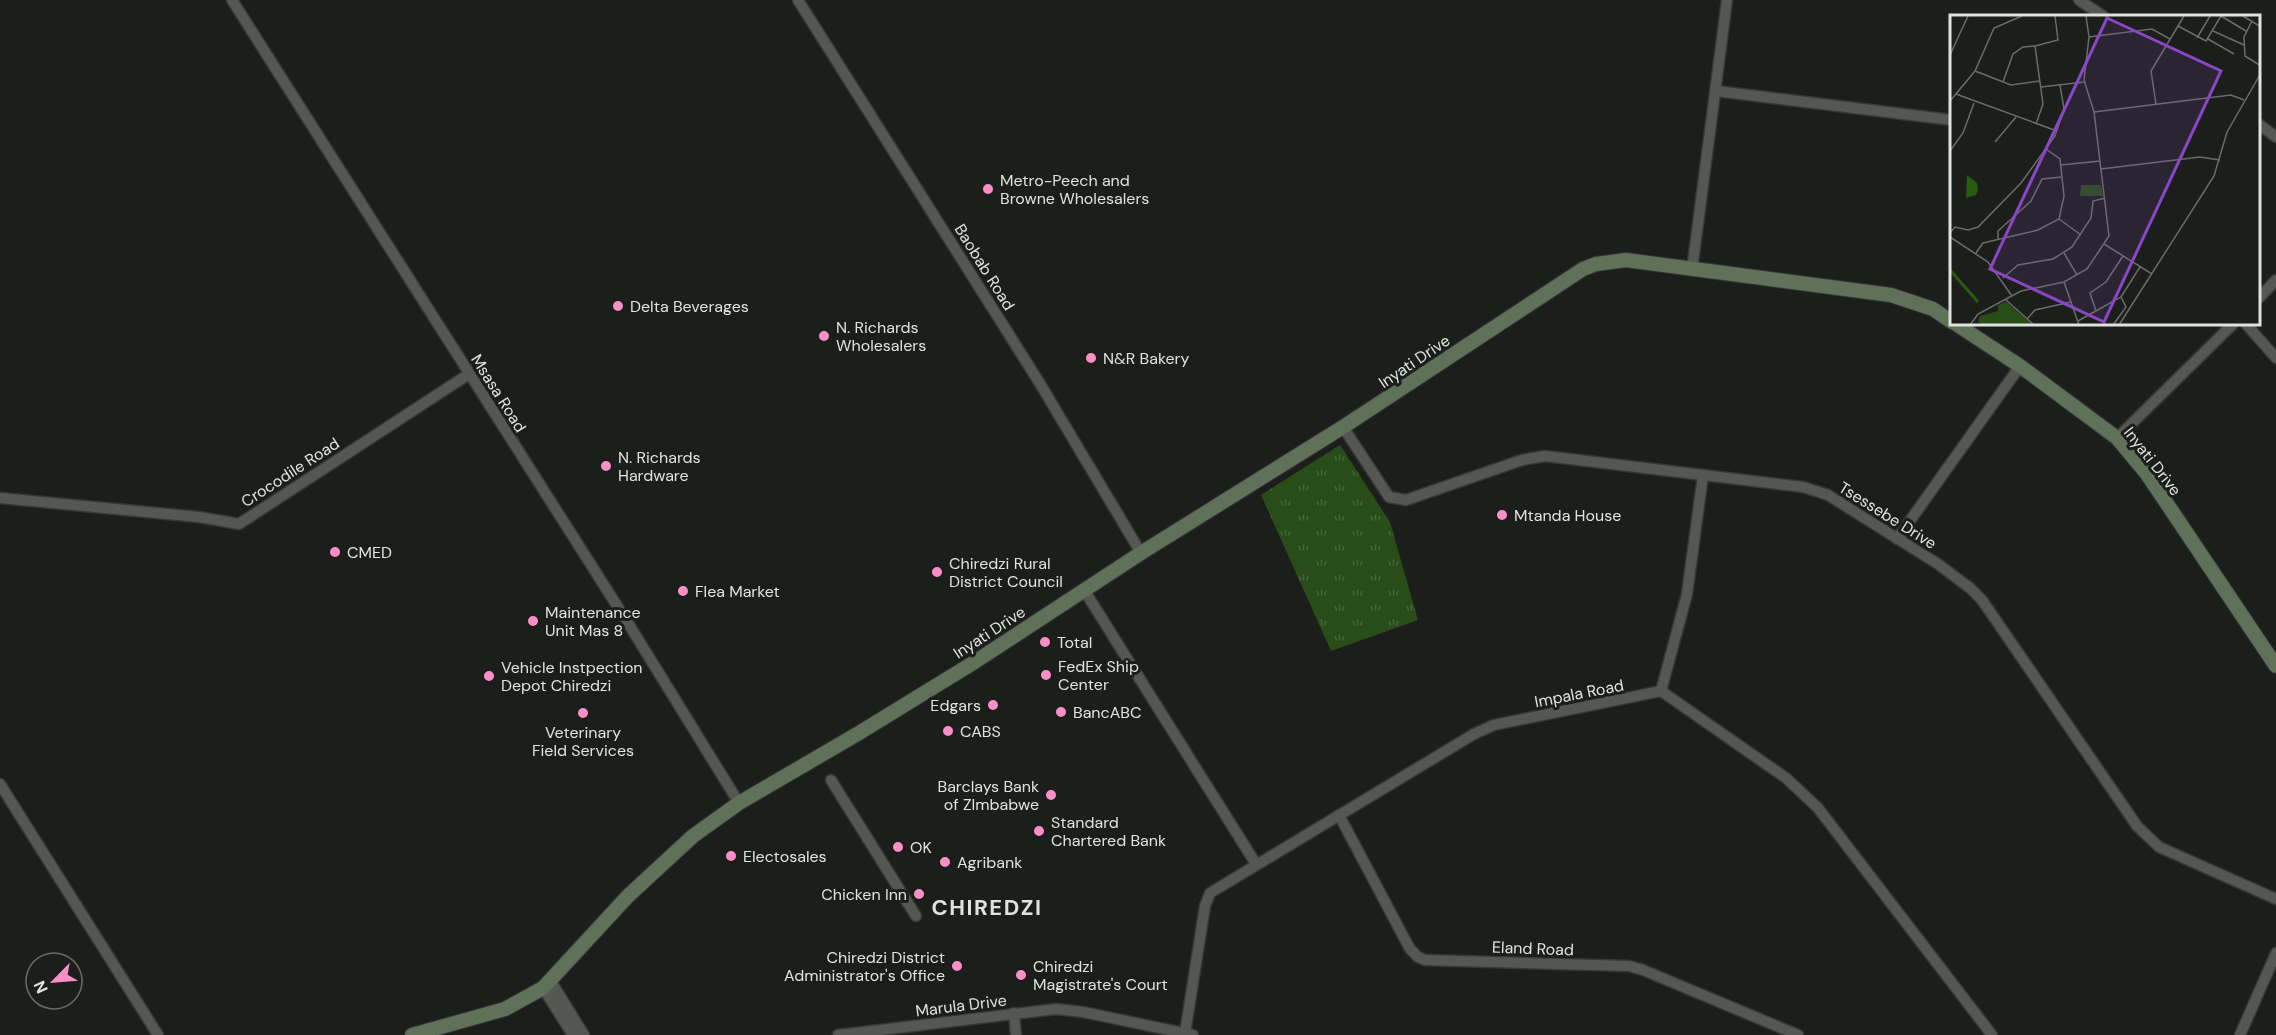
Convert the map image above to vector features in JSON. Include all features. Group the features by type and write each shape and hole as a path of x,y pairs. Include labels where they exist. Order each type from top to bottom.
{"street":[{"name":"Msasa Road","path":"232,0 628,623 739,803"},
{"name":"Baobab Road","path":"798,0 1027,363 1141,554"},
{"path":"1692,270 1728,0"},
{"path":"2079,0 2102,15"},
{"path":"1716,91 1950,120"},
{"path":"2261,126 2276,137"},
{"name":"Inyati Drive","path":"412,1035 505,1009 546,984 628,896 693,836 739,803 859,733 1344,427 1583,269 1596,264 1626,260 1891,295 1933,309 1950,320"},
{"path":"2261,295 2276,280"},
{"name":"Inyati Drive","path":"1959,326 2020,366 2117,438 2146,474 2276,666"},
{"path":"2117,438 2231,326"},
{"path":"2248,326 2276,358"},
{"path":"1897,539 2020,366"},
{"name":"Crocodile Road","path":"0,498 240,524 469,374"},
{"name":"Tsessebe Drive","path":"1344,427 1389,497 1406,500 1522,460 1545,456 1704,475 1811,490 1828,495 1952,573 1982,600 2147,838 2158,847 2276,899"},
{"path":"1704,475 1687,594 1661,691 1786,778 1818,808 1992,1035"},
{"path":"1084,590 1256,864"},
{"name":"Impala Road","path":"1189,1034 1207,898 1210,893 1473,734 1494,725 1661,691"},
{"path":"831,780 915,916"},
{"path":"0,784 158,1035"},
{"name":"Eland Road","path":"1339,815 1410,949 1418,957 1425,960 1629,966 1798,1035"},
{"path":"2240,1035 2276,953"},
{"path":"546,984 573,1035"},
{"path":"546,984 584,1035"},
{"name":"Marula Drive","path":"838,1035 1056,1009 1083,1012 1189,1034"},
{"path":"1014,1013 1016,1035"}],"green space":[{"path":"1340,445 1390,522 1418,620 1331,651 1261,495"}],"place":[{"name":"Metro-Peech and Browne Wholesalers","path":"988,189"},
{"name":"Delta Beverages","path":"618,306"},
{"name":"N. Richards Wholesalers","path":"824,336"},
{"name":"N&R Bakery","path":"1091,358"},
{"name":"N. Richards Hardware","path":"606,466"},
{"name":"Mtanda House","path":"1502,515"},
{"name":"CMED","path":"335,552"},
{"name":"Chiredzi Rural District Council","path":"937,572"},
{"name":"Flea Market","path":"683,591"},
{"name":"Maintenance Unit Mas 8","path":"533,621"},
{"name":"Total","path":"1045,642"},
{"name":"FedEx Ship Center","path":"1046,675"},
{"name":"Vehicle Instpection Depot Chiredzi","path":"489,676"},
{"name":"Edgars","path":"993,705"},
{"name":"BancABC","path":"1061,712"},
{"name":"Veterinary Field Services","path":"583,713"},
{"name":"CABS","path":"948,731"},
{"name":"Barclays Bank of ZImbabwe","path":"1051,795"},
{"name":"Standard Chartered Bank","path":"1039,831"},
{"name":"OK","path":"898,847"},
{"name":"Electosales","path":"731,856"},
{"name":"Agribank","path":"945,862"},
{"name":"Chicken Inn","path":"919,894"},
{"name":"Chiredzi District Administrator's Office","path":"957,966"},
{"name":"Chiredzi Magistrate's Court","path":"1021,975"}],"district":[{"name":"CHIREDZI","path":"987,907"}]}
